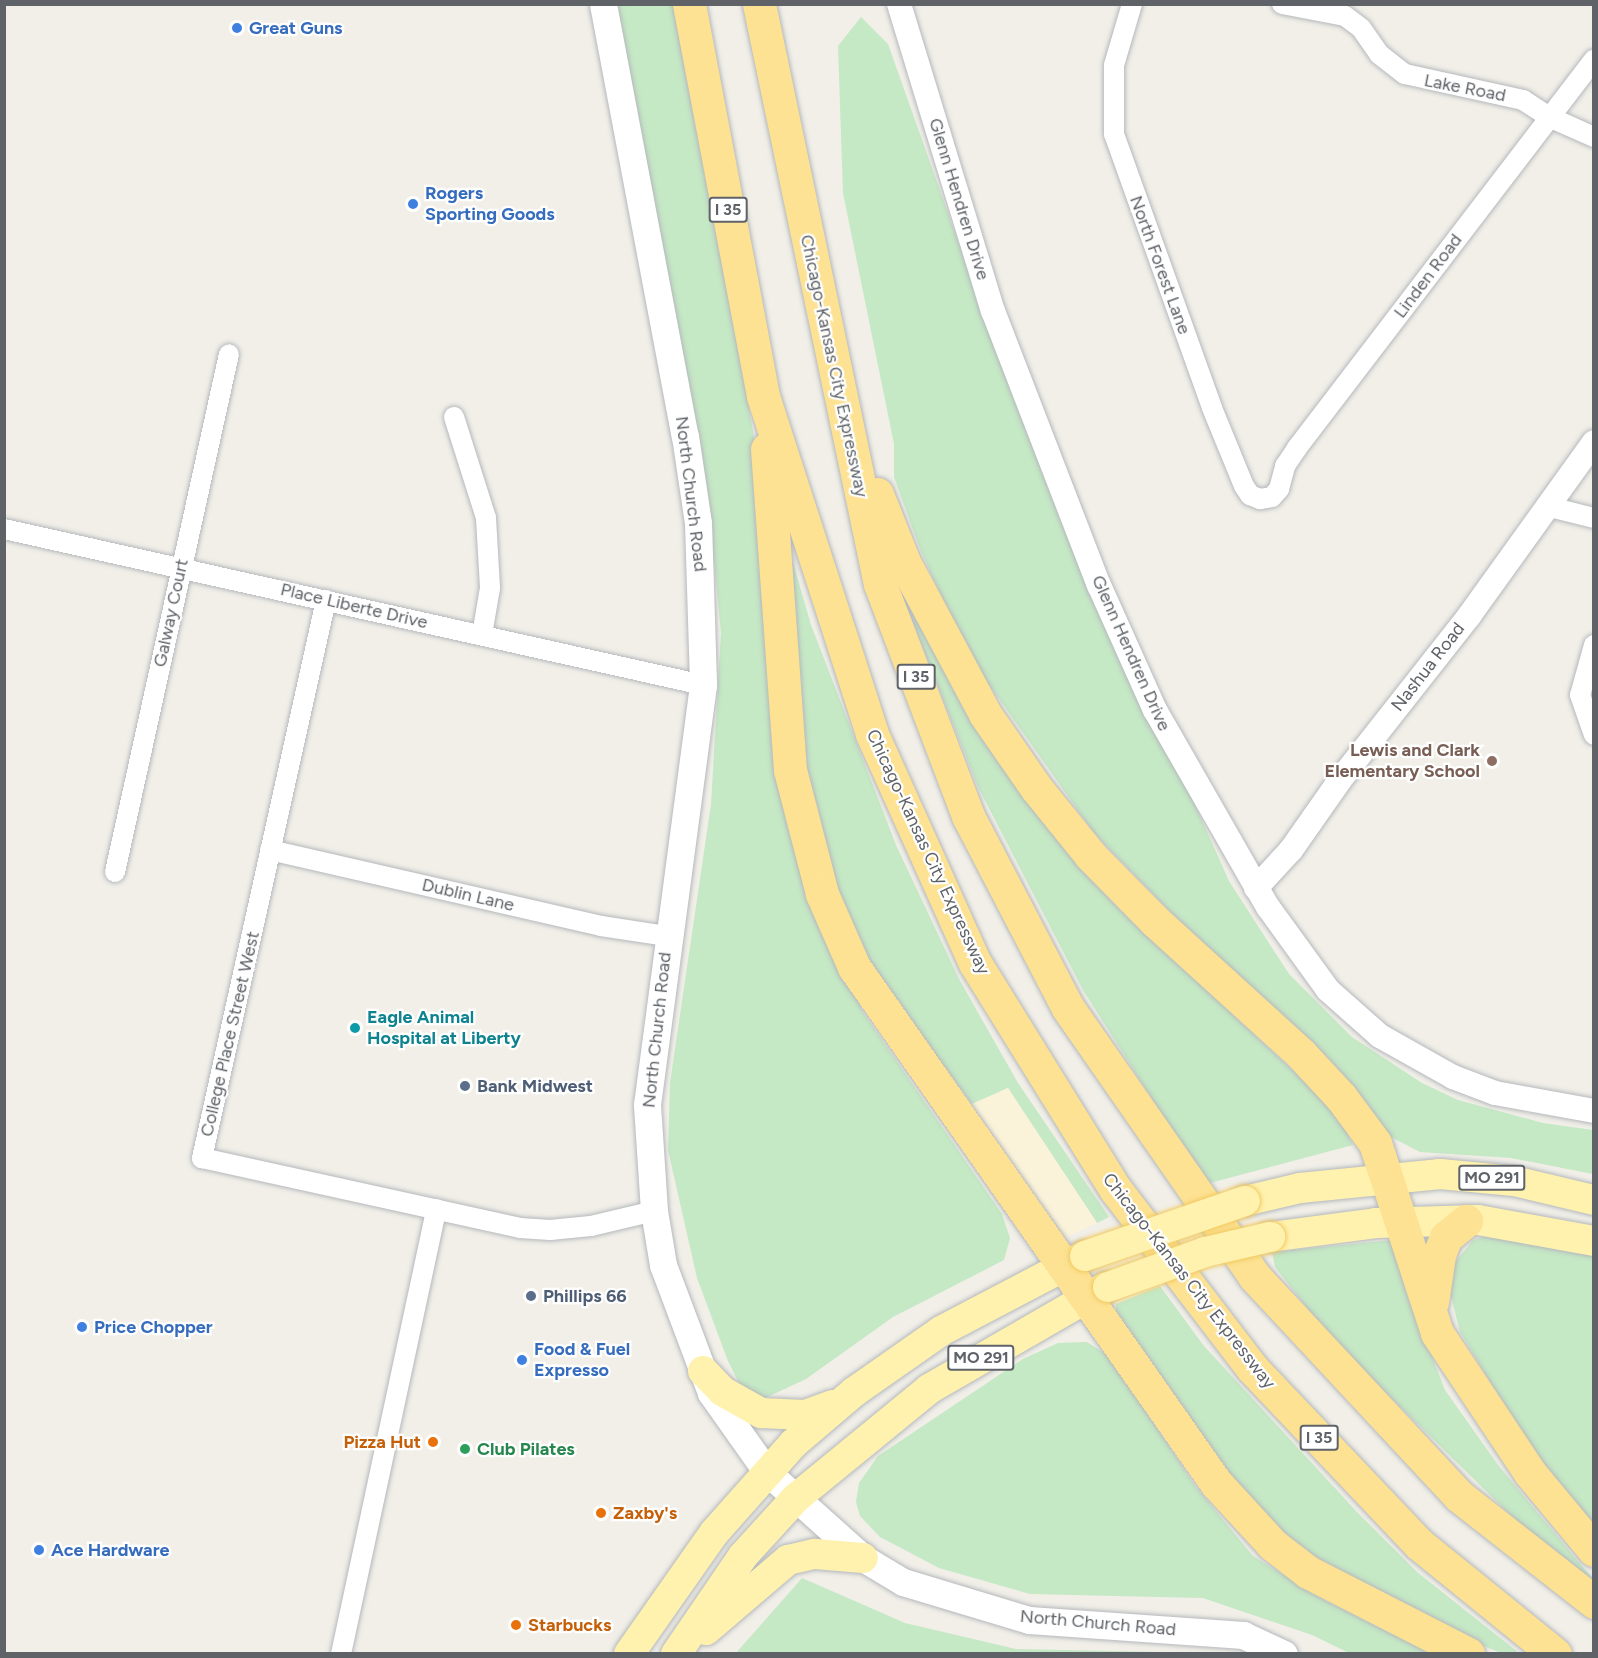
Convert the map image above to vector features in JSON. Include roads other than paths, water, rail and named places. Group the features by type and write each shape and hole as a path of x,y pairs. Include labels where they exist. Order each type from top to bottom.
{"highway":[{"name":"Chicago-Kansas City Expressway","path":"689,4 763,396 872,734 975,963 1116,1190 1252,1368 1419,1544 1555,1653"},
{"name":"Chicago-Kansas City Expressway","path":"759,4 844,412 885,595 968,816 1068,1008 1254,1276 1285,1313 1459,1496 1593,1602"},
{"path":"763,396 790,770 822,894 854,967 1097,1291 1215,1483 1273,1545 1308,1572 1468,1653"},
{"path":"844,412 904,562 985,714 1037,789 1115,880 1301,1054 1341,1097 1375,1143 1389,1177 1437,1333 1530,1473 1593,1550"},
{"path":"1431,1312 1438,1255 1446,1237 1466,1221"}],"main road":[{"name":"North Church Road","path":"603,4 687,447 698,523 703,685 667,936 647,1105 654,1211 663,1265 711,1393 767,1472 864,1558 903,1582 1029,1620 1243,1635 1284,1653"},
{"name":"MO 291","path":"629,1653 714,1533 787,1449 843,1401 941,1331 1074,1261 1245,1201 1300,1188 1389,1177 1440,1174 1492,1178 1562,1190 1593,1200"},
{"name":"MO 291","path":"678,1653 744,1556 796,1498 929,1389 1097,1291 1205,1252 1311,1229 1403,1222 1466,1221 1528,1227 1593,1241"},
{"path":"703,1371 722,1391 761,1413 805,1415 843,1401"},
{"path":"678,1653 788,1560 814,1554 864,1558"}],"street":[{"name":"Glenn Hendren Drive","path":"899,4 993,311 1082,543 1155,710 1256,888 1286,936 1328,990 1380,1036 1452,1077 1495,1093 1593,1111"},
{"name":"North Forest Lane","path":"1132,4 1114,65 1112,99 1114,134 1123,167 1244,486 1250,495 1260,499 1272,496"},
{"name":"Lake Road","path":"1281,4 1345,16 1361,28 1386,62 1415,78 1523,100 1549,117 1593,137"},
{"name":"Linden Road","path":"1272,496 1280,489 1285,466 1297,448 1593,59"},
{"name":"Galway Court","path":"116,872 180,567 229,354"},
{"path":"454,417 486,518 490,588 482,635"},
{"name":"Nashua Road","path":"1256,888 1291,850 1340,780 1469,616 1593,442"},
{"path":"1546,506 1593,518"},
{"name":"Place Liberte Drive","path":"4,529 703,685"},
{"name":"College Place Street West","path":"326,600 202,1158 483,1221 550,1230 591,1226 654,1211"},
{"path":"1593,645 1580,695 1593,735"},
{"name":"Dublin Lane","path":"270,850 601,926 667,936"},
{"path":"341,1653 436,1209"}],"place":[{"name":"Great Guns","path":"237,28"},
{"name":"Rogers Sporting Goods","path":"413,204"},
{"name":"Lewis and Clark Elementary School","path":"1492,761"},
{"name":"Eagle Animal Hospital at Liberty","path":"355,1028"},
{"name":"Bank Midwest","path":"465,1086"},
{"name":"Phillips 66","path":"531,1296"},
{"name":"Price Chopper","path":"82,1327"},
{"name":"Food & Fuel Expresso","path":"522,1360"},
{"name":"Pizza Hut","path":"433,1442"},
{"name":"Club Pilates","path":"465,1449"},
{"name":"Zaxby's","path":"601,1513"},
{"name":"Ace Hardware","path":"39,1550"},
{"name":"Starbucks","path":"516,1625"}]}
